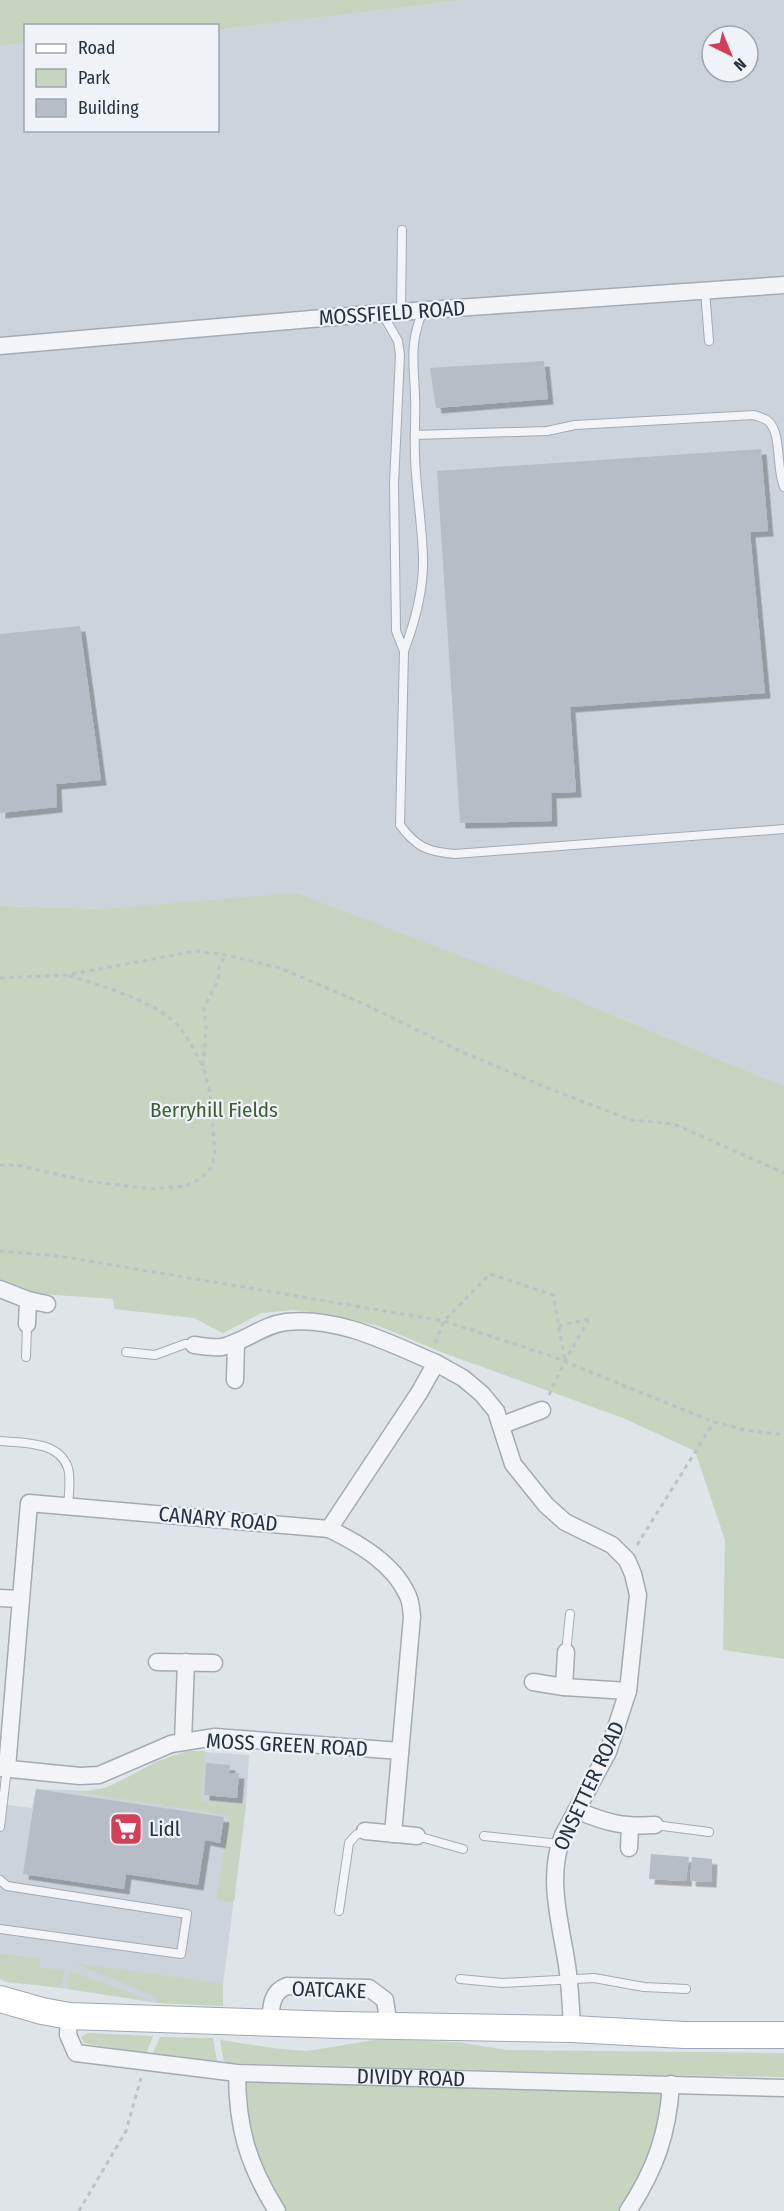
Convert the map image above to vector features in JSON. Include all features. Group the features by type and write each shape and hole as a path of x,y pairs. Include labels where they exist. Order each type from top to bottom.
{"main road":[{"path":"0,1999 69,2016 270,2023 572,2029 684,2036 784,2035"}],"street":[{"name":"MOSSFIELD ROAD","path":"0,346 382,313 784,285"},
{"path":"0,1288 28,1300 47,1304"},
{"path":"27,1324 28,1300"},
{"path":"194,1345 220,1347 236,1342 263,1328 286,1322 318,1323 358,1330 432,1361 463,1378 482,1394 496,1411 513,1464 546,1505 565,1522 612,1545 627,1560"},
{"path":"235,1380 236,1342"},
{"path":"329,1529 420,1393 432,1361"},
{"path":"501,1425 542,1410"},
{"name":"CANARY ROAD","path":"3,1768 29,1503 329,1529 365,1548 394,1575 408,1594 412,1617 393,1834"},
{"name":"ONSETTER ROAD","path":"572,2029 569,1980 555,1886 554,1864 560,1844 608,1752 628,1691 638,1595 627,1560"},
{"path":"0,1598 20,1599"},
{"path":"564,1687 566,1652"},
{"path":"158,1662 214,1663"},
{"path":"183,1742 186,1662"},
{"path":"533,1682 564,1687 628,1691"},
{"name":"MOSS GREEN ROAD","path":"3,1768 80,1776 99,1775 171,1744 215,1737 400,1751"},
{"path":"578,1811 608,1823 630,1827 655,1825"},
{"path":"629,1848 630,1827"},
{"path":"365,1831 417,1836"},
{"name":"OATCAKE","path":"270,2023 274,1996 279,1989 287,1986 369,1988 385,2000 389,2026"},
{"name":"DIVIDY ROAD","path":"69,2016 68,2035 76,2052 237,2073 784,2088"},
{"path":"237,2073 237,2100 245,2145 255,2172 277,2211"},
{"path":"628,2211 643,2188 664,2136 671,2084"}],"lane":[{"path":"401,312 402,230"},
{"path":"705,291 709,341"},
{"path":"423,310 415,329 413,355 415,435 423,559 418,603 404,651 400,825 412,841 436,853 455,854 784,829"},
{"path":"382,313 398,341 400,355 394,484 396,631 404,651"},
{"path":"415,435 547,431 575,425 754,414 768,422 775,431 778,467 784,487"},
{"path":"26,1357 27,1324"},
{"path":"126,1352 155,1355 185,1344 194,1345"},
{"path":"0,1441 37,1444 61,1456 68,1468 68,1506"},
{"path":"566,1652 570,1614"},
{"path":"0,1827 3,1768"},
{"path":"655,1825 709,1832"},
{"path":"339,1911 349,1843 356,1835 365,1831"},
{"path":"417,1836 463,1849"},
{"path":"484,1836 560,1844"},
{"path":"0,1880 7,1886 187,1914 181,1954 0,1929"},
{"path":"460,1979 502,1983 594,1978 644,1987 686,1989"}],"path":[{"path":"0,978 67,975 196,951 226,955 280,968 364,1004 460,1051 550,1089 631,1120 674,1124 784,1173"},
{"path":"203,1066 206,1028 204,1008 218,981 219,966 226,955"},
{"path":"0,1165 17,1165 87,1180 152,1189 186,1186 201,1178 211,1168 215,1153 210,1093 203,1066 185,1034 172,1019 158,1010 103,985 67,975"},
{"path":"432,1361 444,1321 490,1274 553,1295 565,1361"},
{"path":"542,1410 565,1361 589,1319 557,1326"},
{"path":"627,1560 714,1422 745,1430 784,1435"},
{"path":"79,2211 126,2131 146,2061"}],"shaded area":[{"path":"464,0 784,0 784,1086 579,1001 106,909 0,906 0,46 24,43 24,132 219,132 219,30"},
{"path":"189,1751 249,1755 246,1805 223,1984 223,2006 157,2003 61,1988 64,1970 39,1967 40,1958 0,1953 0,1804 32,1808 36,1789 94,1791 111,1786 155,1762"}],"green space":[{"path":"0,0 464,0 219,30 219,24 24,24 24,43 0,46"},
{"name":"Berryhill Fields","path":"296,893 579,1001 784,1086 784,1659 723,1650 725,1540 695,1451 623,1418 441,1352 379,1326 328,1314 293,1310 262,1313 223,1333 194,1318 114,1309 113,1299 0,1291 0,906 106,909"},
{"path":"189,1751 205,1751 201,1801 246,1805 234,1902 217,1900 228,1815 70,1791 107,1787 159,1762"},
{"path":"0,1953 40,1958 40,1967 65,1970 61,1988 6,1982 0,1979"},
{"path":"74,1963 223,1984 223,2006 157,2003 157,1997"},
{"path":"70,1971 152,2001 67,1989"},
{"path":"88,2033 153,2036 146,2054 84,2043 81,2037"},
{"path":"160,2037 213,2038 217,2061 152,2055"},
{"path":"380,2039 456,2042 507,2050 784,2053 784,2077 224,2063 220,2040 307,2051"},
{"path":"237,2073 671,2084 669,2112 628,2211 282,2211 255,2172"}],"building":[{"path":"544,361 548,399 436,408 430,368"},
{"path":"761,449 768,531 750,532 765,693 570,707 576,792 551,793 552,821 460,823 437,471"},
{"path":"80,626 101,780 56,784 57,807 0,813 0,634"},
{"path":"206,1763 230,1765 229,1773 239,1773 237,1798 204,1795"},
{"name":"Lidl","path":"36,1789 224,1817 220,1843 205,1840 198,1885 126,1874 124,1889 23,1874"},
{"path":"651,1854 689,1857 686,1881 649,1879"},
{"path":"692,1857 712,1859 711,1882 690,1881"}],"place":[{"name":"Lidl","path":"126,1829"}]}
